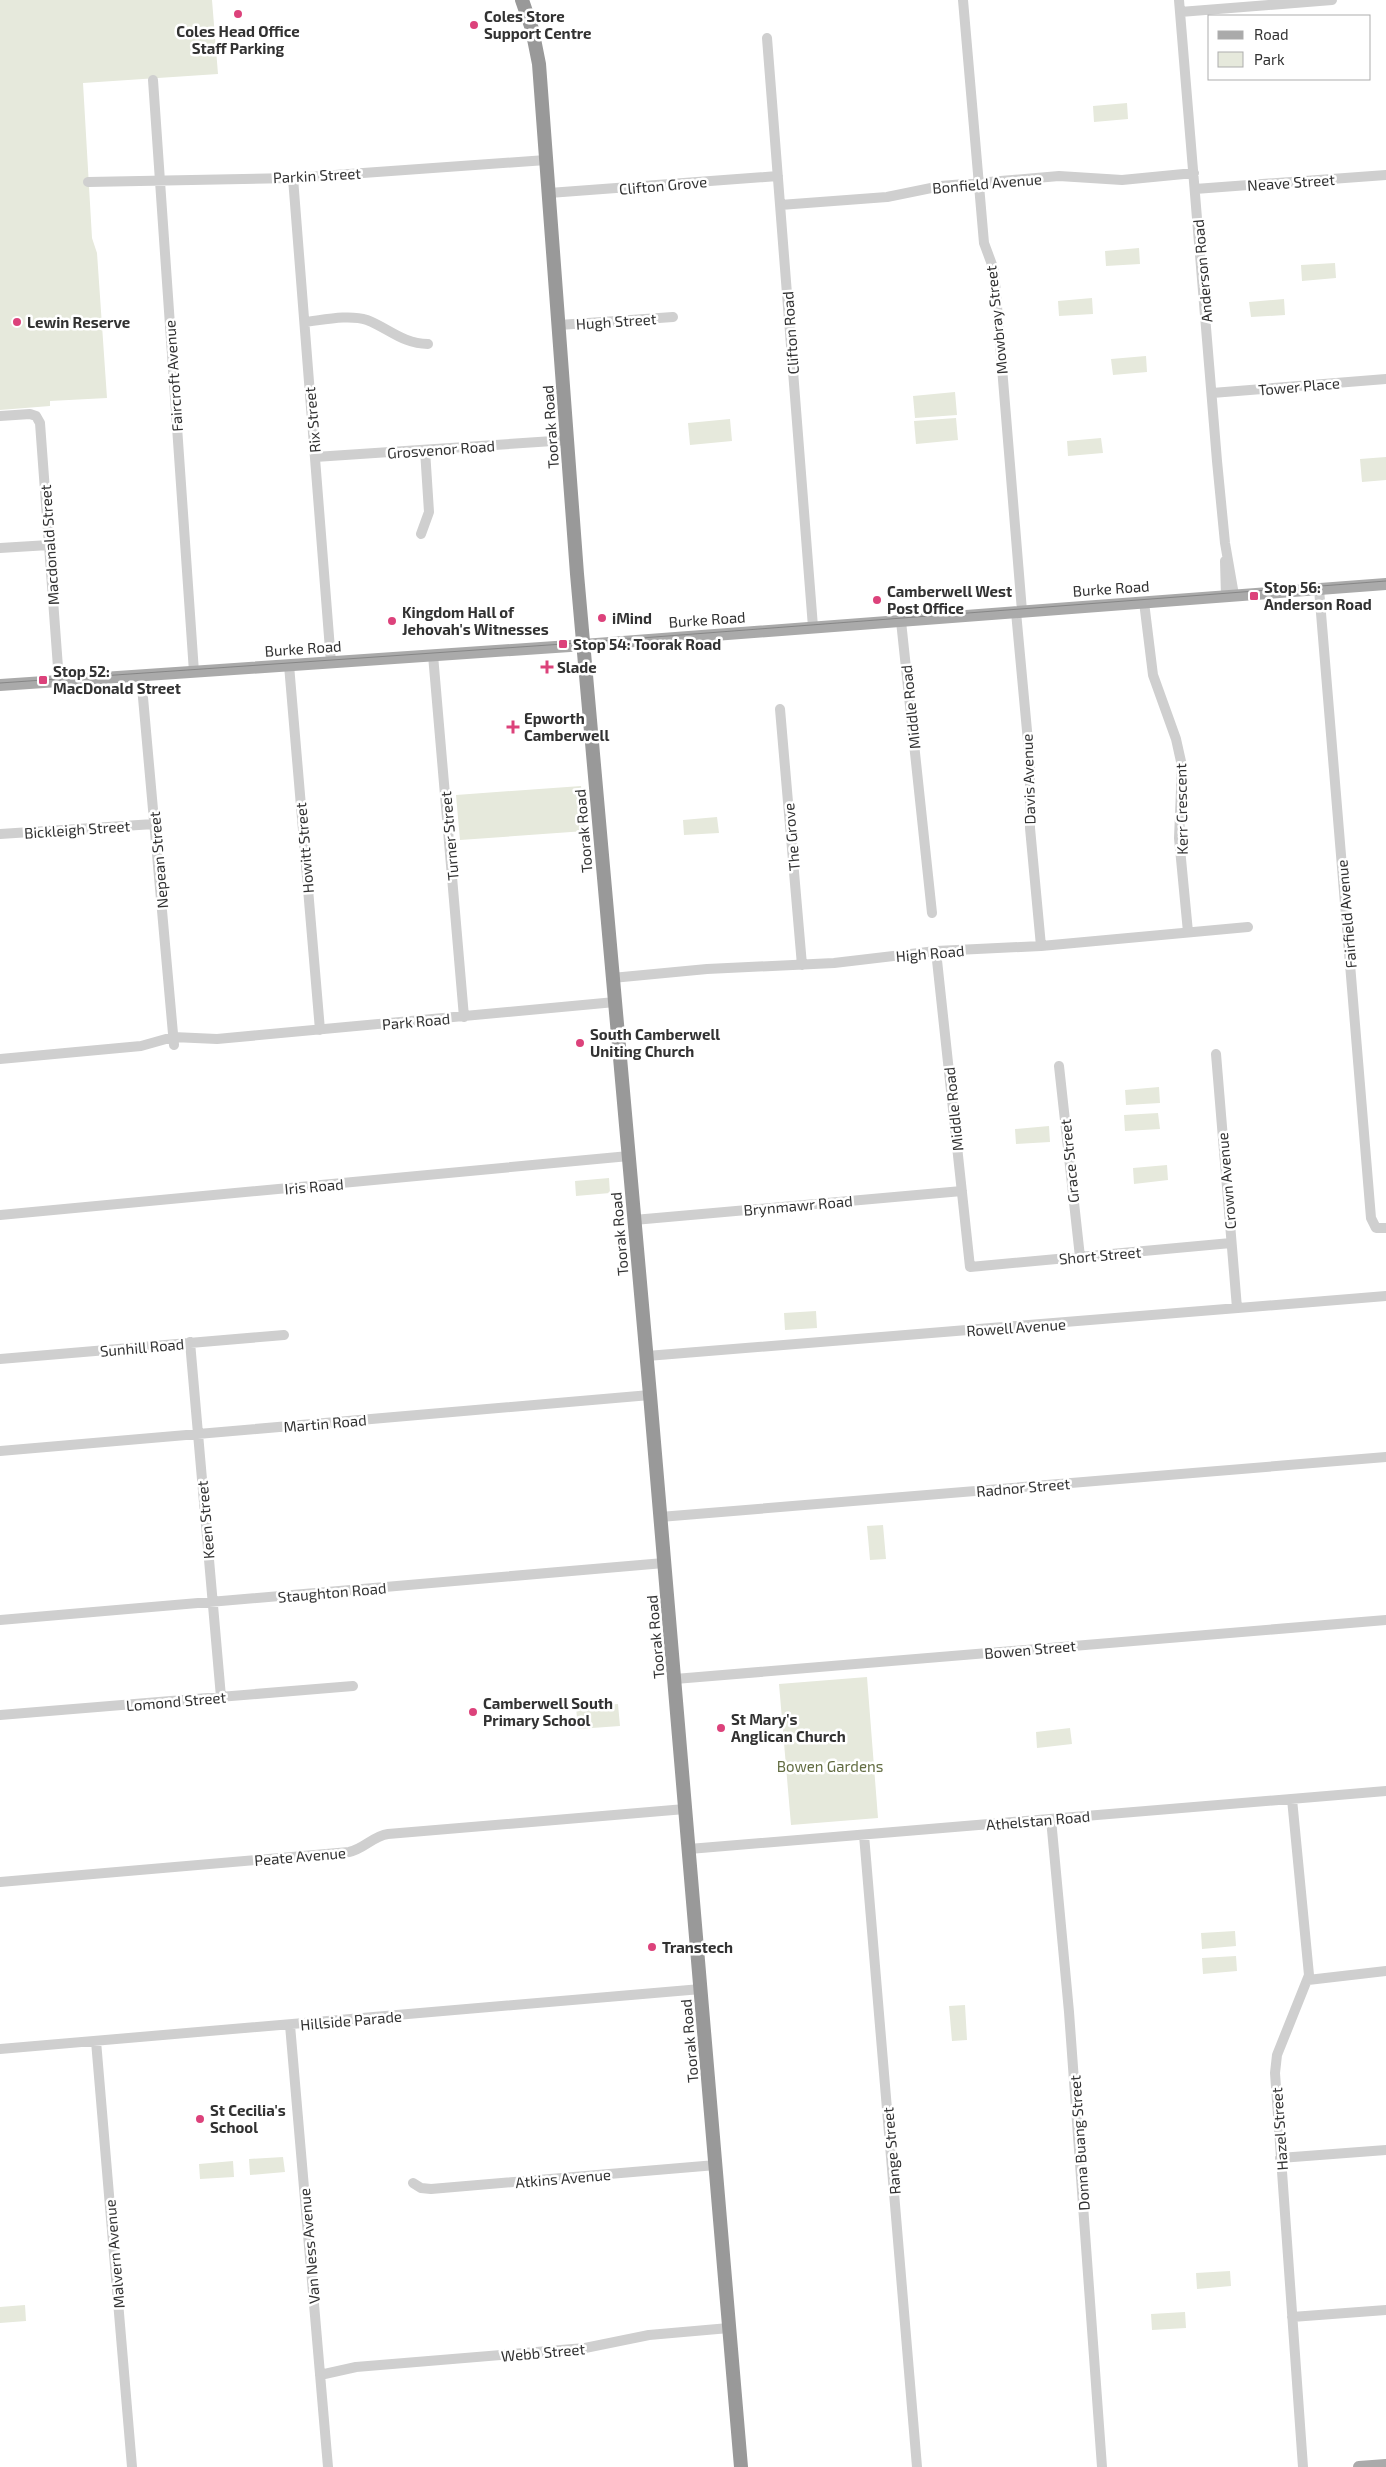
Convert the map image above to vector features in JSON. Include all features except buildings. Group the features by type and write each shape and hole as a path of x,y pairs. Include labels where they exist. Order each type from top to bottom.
{"highway":[{"name":"Toorak Road","path":"522,0 537,50 583,645 675,1679 741,2467"}],"main road":[{"name":"Burke Road","path":"0,685 583,645 1386,584"},
{"path":"1359,2467 1386,2465"}],"street":[{"name":"Mowbray Street","path":"963,0 984,243 994,270 1019,612"},
{"name":"Anderson Road","path":"1179,0 1230,595"},
{"path":"1180,12 1332,0"},
{"name":"Clifton Road","path":"767,38 813,628"},
{"name":"Faircroft Avenue","path":"153,80 194,672"},
{"name":"Parkin Street","path":"88,182 293,178 546,160"},
{"name":"Bonfield Avenue","path":"780,205 887,197 933,187 979,183 1070,176 1122,180 1194,173"},
{"name":"Neave Street","path":"1195,189 1386,174"},
{"name":"Clifton Grove","path":"549,194 778,176"},
{"name":"Rix Street","path":"293,178 330,662"},
{"name":"Hugh Street","path":"559,325 673,317"},
{"path":"304,322 361,319 393,335 416,343 428,344"},
{"name":"Tower Place","path":"1212,393 1386,379"},
{"name":"Macdonald Street","path":"0,416 30,414 38,419 41,428 58,681"},
{"name":"Grosvenor Road","path":"315,458 568,440"},
{"path":"421,534 429,512 425,450"},
{"path":"0,548 49,545"},
{"name":"Fairfield Avenue","path":"1319,589 1371,1218 1376,1228 1386,1228"},
{"name":"Kerr Crescent","path":"1144,602 1153,675 1176,739 1182,766 1179,838 1188,932"},
{"name":"Davis Avenue","path":"1019,612 1030,764 1030,828 1041,946"},
{"name":"Middle Road","path":"901,621 932,913"},
{"name":"Turner Street","path":"433,655 464,1017"},
{"name":"Howitt Street","path":"289,665 320,1030"},
{"name":"Nepean Street","path":"141,675 174,1041"},
{"name":"The Grove","path":"780,709 802,965"},
{"name":"Bickleigh Street","path":"0,834 154,824"},
{"name":"High Road","path":"612,978 707,969 802,965 936,951 1041,946 1248,927"},
{"name":"Middle Road","path":"936,951 970,1267"},
{"name":"Park Road","path":"0,1059 140,1046 161,1048 174,1041 196,1045 217,1039 615,1002"},
{"name":"Crown Avenue","path":"1216,1054 1237,1308"},
{"name":"Grace Street","path":"1059,1066 1080,1257"},
{"name":"Iris Road","path":"0,1215 628,1156"},
{"name":"Brynmawr Road","path":"634,1220 962,1191"},
{"name":"Short Street","path":"970,1267 1231,1243"},
{"name":"Rowell Avenue","path":"646,1356 1386,1296"},
{"name":"Sunhill Road","path":"0,1359 284,1335"},
{"name":"Keen Street","path":"190,1342 221,1697"},
{"name":"Martin Road","path":"0,1451 650,1395"},
{"name":"Radnor Street","path":"660,1517 1386,1457"},
{"name":"Staughton Road","path":"0,1620 664,1563"},
{"name":"Bowen Street","path":"675,1679 1386,1620"},
{"name":"Lomond Street","path":"0,1715 353,1686"},
{"name":"Athelstan Road","path":"689,1849 1386,1791"},
{"name":"Hazel Street","path":"1292,1799 1310,1968 1308,1980 1275,2063 1280,2158 1303,2467"},
{"name":"Peate Avenue","path":"0,1882 349,1852 361,1848 377,1836 388,1834 685,1808"},
{"name":"Donna Buang Street","path":"1051,1819 1069,2012 1102,2467"},
{"name":"Range Street","path":"864,1835 917,2467"},
{"path":"1308,1980 1386,1971"},
{"name":"Hillside Parade","path":"0,2050 701,1990"},
{"name":"Van Ness Avenue","path":"290,2025 328,2467"},
{"name":"Malvern Avenue","path":"96,2041 132,2467"},
{"path":"1280,2158 1386,2150"},
{"name":"Atkins Avenue","path":"413,2183 421,2188 430,2190 716,2165"},
{"path":"1292,2316 1386,2310"},
{"name":"Webb Street","path":"320,2370 594,2347 648,2335 729,2328"}],"green space":[{"path":"0,0 212,0 218,74 83,83 92,238 97,253 107,398 50,401 50,406 0,410"},
{"path":"1127,103 1128,119 1094,122 1093,106"},
{"path":"1139,248 1140,264 1106,266 1105,251"},
{"path":"1335,263 1336,278 1302,281 1301,265"},
{"path":"1092,298 1093,314 1059,316 1058,301"},
{"path":"1284,299 1285,315 1251,317 1249,302"},
{"path":"1146,356 1147,372 1113,375 1111,359"},
{"path":"955,392 957,415 915,418 913,396"},
{"path":"956,418 958,440 916,444 914,421"},
{"path":"730,419 732,441 690,445 688,423"},
{"path":"1101,438 1103,453 1068,456 1067,441"},
{"path":"1386,457 1386,480 1362,482 1360,459"},
{"path":"581,786 585,831 460,840 456,795"},
{"path":"717,817 719,833 684,835 683,820"},
{"path":"1159,1087 1160,1103 1126,1105 1125,1090"},
{"path":"1158,1113 1160,1129 1125,1131 1124,1115"},
{"path":"1049,1126 1050,1142 1016,1144 1015,1129"},
{"path":"1167,1165 1168,1180 1134,1184 1133,1168"},
{"path":"609,1178 610,1193 576,1196 575,1181"},
{"path":"816,1311 817,1328 785,1330 784,1313"},
{"path":"883,1525 886,1559 870,1560 867,1526"},
{"name":"Bowen Gardens","path":"867,1677 878,1818 791,1825 779,1684"},
{"path":"618,1704 620,1726 578,1729 576,1707"},
{"path":"1070,1728 1072,1744 1037,1748 1036,1732"},
{"path":"1235,1931 1236,1946 1202,1949 1201,1933"},
{"path":"1236,1956 1237,1971 1203,1974 1202,1958"},
{"path":"965,2005 967,2040 952,2041 949,2006"},
{"path":"283,2157 285,2172 250,2175 249,2159"},
{"path":"233,2161 234,2177 200,2179 199,2164"},
{"path":"1230,2271 1231,2286 1197,2289 1196,2273"},
{"path":"25,2305 26,2321 0,2323 0,2307"},
{"path":"1185,2312 1186,2328 1152,2330 1151,2314"}],"tram line":[{"path":"0,683 563,644 1386,581"}],"place":[{"name":"Coles Head Office Staff Parking","path":"238,14"},
{"name":"Coles Store Support Centre","path":"474,25"},
{"name":"Lewin Reserve","path":"17,322"},
{"name":"Stop 56: Anderson Road","path":"1254,596"},
{"name":"Camberwell West Post Office","path":"877,600"},
{"name":"iMind","path":"602,618"},
{"name":"Kingdom Hall of Jehovah's Witnesses","path":"392,621"},
{"name":"Stop 54: Toorak Road","path":"563,644"},
{"name":"Slade","path":"547,667"},
{"name":"Stop 52: MacDonald Street","path":"43,680"},
{"name":"Epworth Camberwell","path":"513,727"},
{"name":"South Camberwell Uniting Church","path":"580,1043"},
{"name":"Camberwell South Primary School","path":"473,1712"},
{"name":"St Mary's Anglican Church","path":"721,1728"},
{"name":"Transtech","path":"652,1947"},
{"name":"St Cecilia's School","path":"200,2119"}]}
